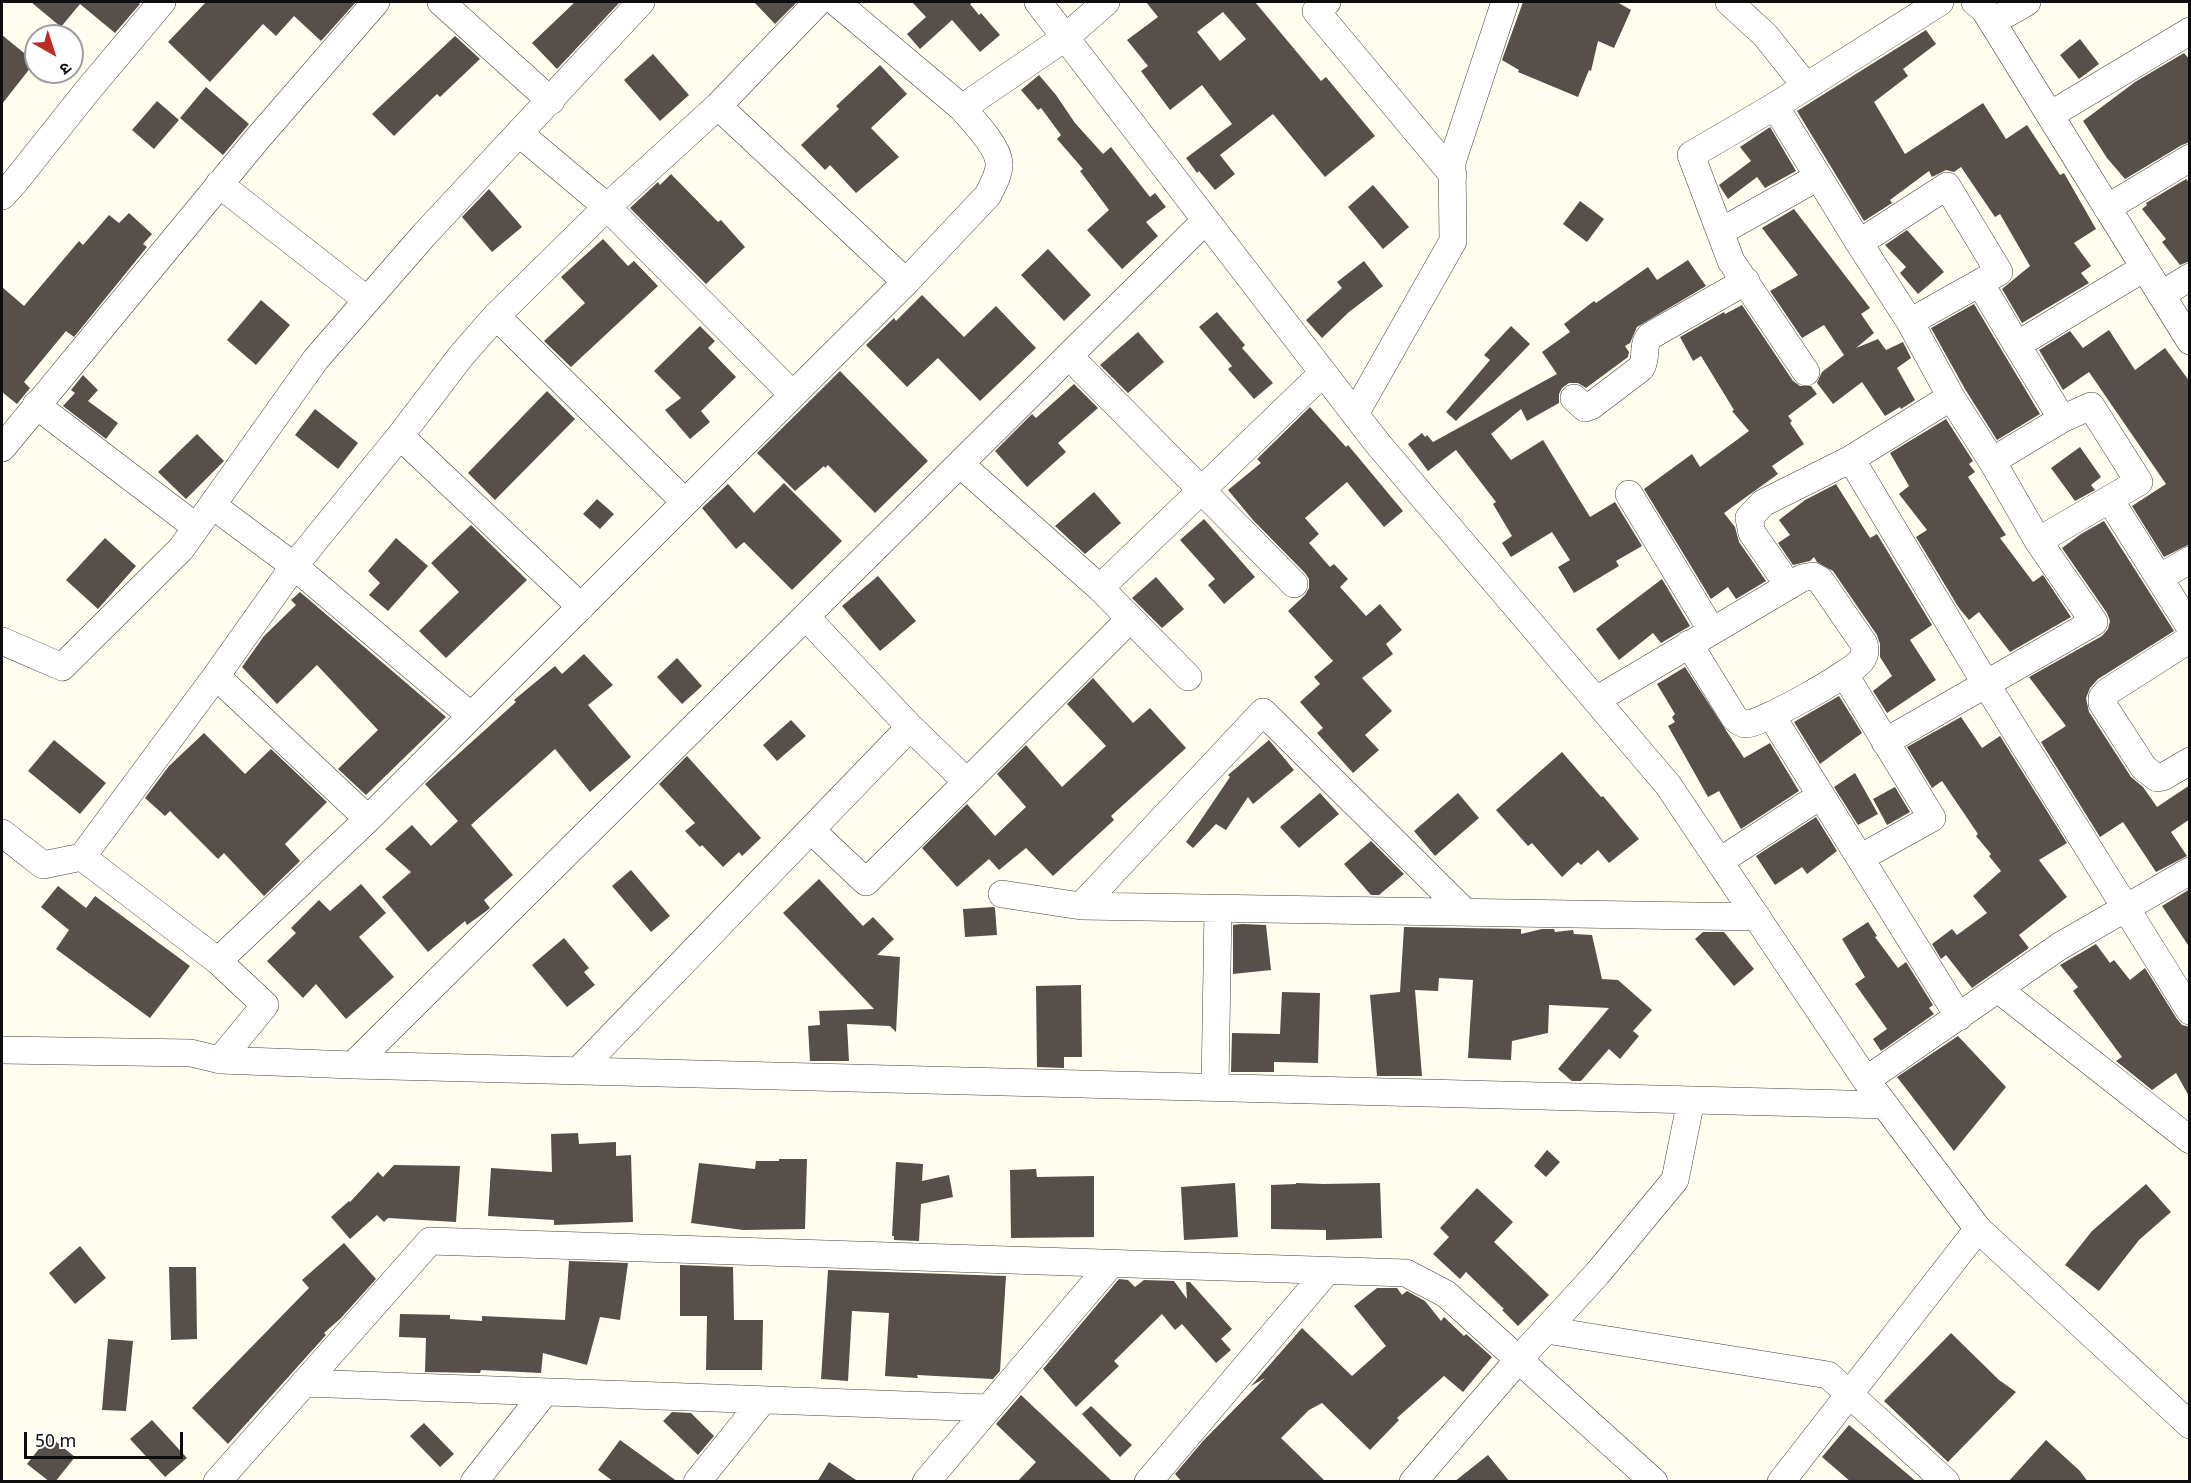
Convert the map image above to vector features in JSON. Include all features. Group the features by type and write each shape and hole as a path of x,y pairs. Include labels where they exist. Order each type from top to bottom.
{"street":[{"path":"2,448 219,184 376,2"},
{"path":"441,2 551,101"},
{"path":"2,642 62,667 181,549 316,359 424,235 641,2"},
{"path":"2,833 44,865 82,857 294,566 400,436 461,356 496,316 607,207 718,106 819,2"},
{"path":"218,961 368,819 906,282 988,195 999,163 992,144 962,108 836,2"},
{"path":"1038,2 1378,444 1668,785 1866,1080 1978,1229 2190,1425"},
{"path":"962,108 1066,37 1106,2"},
{"path":"1355,414 1453,241 1452,162 1504,2"},
{"path":"1729,2 1765,35 1805,86"},
{"path":"1806,372 1731,261 1691,155 1940,2"},
{"path":"1975,2 1984,9 2190,341"},
{"path":"1992,22 2027,2"},
{"path":"2,196 158,3"},
{"path":"1317,5 1453,175"},
{"path":"2050,115 2190,32"},
{"path":"1775,105 1910,322 1951,397 1992,461 2038,541 2094,622 1885,742"},
{"path":"718,106 906,282"},
{"path":"520,134 607,207 793,395"},
{"path":"2107,208 2190,158"},
{"path":"1720,232 1818,177"},
{"path":"219,184 367,300"},
{"path":"1859,243 1947,186 1999,272 1910,322"},
{"path":"353,1065 1205,221"},
{"path":"2018,345 2144,268"},
{"path":"2161,295 2190,277"},
{"path":"1574,398 1585,408 1592,406 1641,368 1645,360 1644,348 1650,336 1746,281"},
{"path":"1980,283 2062,419"},
{"path":"496,316 686,502"},
{"path":"1069,356 1294,584"},
{"path":"1100,588 1323,373"},
{"path":"1789,586 1752,533 1749,518 1762,503 1851,459 1951,397"},
{"path":"36,405 196,527"},
{"path":"1992,461 2062,419 2091,406 2139,482 2038,541"},
{"path":"400,436 581,607"},
{"path":"1851,459 1986,684 2190,1011"},
{"path":"960,464 1100,588 1188,676"},
{"path":"1596,700 1701,638 1789,586 1802,578 1813,576 1817,577 1864,644 1865,656 1845,675 1771,715 1746,724 1738,721 1701,638 1629,494"},
{"path":"2110,500 2190,627"},
{"path":"212,505 294,566 471,716"},
{"path":"2159,578 2190,560"},
{"path":"806,617 910,727 967,782"},
{"path":"811,830 866,882 1130,618"},
{"path":"2190,639 2107,692 2102,698 2102,703 2132,750 2151,774 2157,778 2163,777 2190,761"},
{"path":"1845,675 1932,818 1860,858"},
{"path":"216,676 368,819"},
{"path":"1081,906 1263,712 1465,912"},
{"path":"1771,715 1959,1017"},
{"path":"578,1071 910,727"},
{"path":"1720,861 1820,796"},
{"path":"82,857 218,961 265,1005 220,1060"},
{"path":"1866,1080 2060,946 2190,871"},
{"path":"1002,894 1081,906 1758,917"},
{"path":"1215,1087 1218,908"},
{"path":"1998,989 2184,1127"},
{"path":"2,1050 191,1053 220,1060 353,1065 1885,1105"},
{"path":"1413,1482 1519,1359 1597,1274 1675,1180 1691,1100"},
{"path":"1781,1482 1978,1229"},
{"path":"217,1482 430,1241 1406,1273 1446,1294 1654,1482"},
{"path":"926,1482 1112,1264"},
{"path":"1156,1479 1327,1271"},
{"path":"1546,1330 1828,1375 1946,1482"},
{"path":"304,1383 988,1408"},
{"path":"474,1482 545,1392"},
{"path":"697,1482 763,1400"}],"building":[{"path":"31,2 137,2 140,4 115,33 80,4 63,24 57,24"},
{"path":"206,2 356,2 321,41 294,16 276,36 263,24 210,82 168,42"},
{"path":"575,2 620,2 557,69 532,43"},
{"path":"754,2 797,2 775,24"},
{"path":"912,2 973,2 970,4 1000,35 980,52 952,20 920,49 907,34 926,17"},
{"path":"1146,2 1255,2 1321,81 1326,77 1375,136 1325,177 1273,114 1220,155 1235,174 1215,190 1199,171 1197,173 1186,158 1232,124 1202,85 1170,110 1141,71 1148,66 1127,40 1158,17","holes":["1223,12 1246,39 1220,61 1197,32"]},
{"path":"1523,2 1617,2 1631,10 1614,48 1598,41 1591,71 1589,70 1578,97 1518,72 1519,70 1502,60"},
{"path":"1926,30 1936,44 1903,69 1908,76 1874,102 1905,154 1983,103 2006,139 2027,125 2060,175 2064,173 2096,229 2074,243 2091,266 2081,273 2089,283 2022,323 2002,289 2030,266 2000,214 1995,217 1961,167 1954,172 1946,170 1932,177 1929,171 1890,200 1892,203 1864,221 1797,111"},
{"path":"2,35 24,53 24,76 2,104"},
{"path":"455,36 480,59 440,97 437,94 394,136 372,114"},
{"path":"2080,39 2099,64 2079,79 2060,55"},
{"path":"2184,53 2190,60 2190,142 2125,179 2107,158 2083,121 2135,82"},
{"path":"653,54 689,95 660,121 624,80"},
{"path":"880,65 907,94 871,128 899,157 856,193 830,165 825,170 801,145 839,109 836,106"},
{"path":"1039,75 1075,123 1103,154 1111,147 1150,197 1155,193 1166,207 1146,222 1158,236 1122,269 1087,230 1109,210 1080,171 1083,169 1057,139 1061,135 1041,108 1038,110 1021,90"},
{"path":"206,87 249,124 223,155 180,118"},
{"path":"157,101 179,120 154,149 132,130"},
{"path":"1770,127 1796,171 1765,188 1757,177 1728,199 1719,185 1751,161 1740,147"},
{"path":"671,174 718,222 721,220 745,247 706,284 630,208 658,182 660,185"},
{"path":"2186,179 2190,183 2190,261 2180,265 2162,242 2166,239 2142,209 2147,205 2146,203"},
{"path":"1373,185 1409,227 1383,249 1348,207"},
{"path":"489,189 522,227 492,252 462,217"},
{"path":"1580,201 1604,219 1587,242 1563,224"},
{"path":"1794,209 1870,308 1861,314 1874,333 1856,348 1878,339 1886,350 1903,342 1911,358 1897,368 1915,400 1901,409 1900,407 1885,416 1862,382 1833,404 1817,383 1822,372 1844,355 1824,325 1802,338 1770,291 1798,275 1762,228"},
{"path":"129,213 152,234 143,244 147,247 74,337 66,331 24,382 30,388 17,404 2,392 2,287 24,306 79,241 83,245 109,215 119,223"},
{"path":"1907,230 1944,272 1918,294 1900,273 1906,267 1885,245"},
{"path":"603,239 628,266 634,261 658,286 571,367 544,341 585,303 561,277"},
{"path":"1048,249 1091,295 1064,321 1021,275"},
{"path":"1688,260 1706,286 1637,327 1630,343 1625,346 1629,352 1628,357 1586,388 1578,383 1569,383 1562,388 1559,394 1559,403 1527,421 1521,409 1491,434 1511,460 1543,440 1590,517 1615,502 1642,546 1616,561 1619,566 1574,593 1558,567 1570,560 1552,532 1511,557 1502,543 1512,536 1493,504 1496,502 1456,450 1428,471 1408,444 1422,433 1433,442 1557,374 1542,352 1570,332 1564,324 1594,301 1596,303 1648,267 1657,280"},
{"path":"1364,261 1383,286 1349,312 1322,338 1306,320 1342,288 1337,282"},
{"path":"922,295 964,337 996,306 1036,348 980,401 938,358 907,387 866,345 894,318 896,321"},
{"path":"261,300 290,325 256,365 227,340"},
{"path":"1974,304 2040,414 1997,440 1931,328"},
{"path":"1742,305 1793,381 1800,386 1811,386 1817,394 1788,416 1804,444 1772,466 1778,474 1724,513 1735,527 1739,542 1766,581 1736,599 1728,587 1711,599 1644,489 1692,454 1700,467 1749,431 1732,411 1734,410 1701,356 1693,361 1680,337 1724,312 1725,314"},
{"path":"1217,312 1245,345 1242,348 1273,383 1254,399 1228,369 1232,366 1199,327"},
{"path":"700,326 715,341 708,348 736,377 701,411 710,422 690,439 665,410 681,398 654,371"},
{"path":"1511,326 1530,344 1456,421 1446,412 1490,360 1484,355"},
{"path":"2109,330 2135,370 2165,348 2190,382 2190,544 2164,557 2132,506 2166,484 2089,372 2063,390 2039,350 2070,331 2083,348"},
{"path":"1138,332 1164,362 1128,393 1100,365"},
{"path":"840,371 928,461 875,513 828,465 795,491 757,453"},
{"path":"83,375 98,390 88,401 118,423 106,439 63,406 75,393 71,390"},
{"path":"1074,384 1098,408 1058,443 1066,452 1027,487 995,451 1032,414 1036,418"},
{"path":"547,391 575,419 495,500 468,473"},
{"path":"1310,407 1346,447 1348,445 1403,511 1384,527 1347,482 1305,518 1319,534 1309,543 1330,567 1334,564 1348,579 1340,587 1366,616 1380,604 1402,630 1386,644 1393,654 1362,678 1392,711 1365,735 1379,750 1353,773 1317,733 1323,728 1300,702 1320,684 1314,677 1333,661 1288,611 1305,595 1309,588 1309,579 1228,490 1261,463 1257,459"},
{"path":"315,409 358,443 338,469 295,435"},
{"path":"1946,419 1973,461 1969,464 1975,472 1968,477 2006,535 2000,538 2033,582 2043,575 2071,617 2010,652 1979,612 1969,620 1959,608 1916,537 1927,530 1899,494 1909,486 1890,453"},
{"path":"197,434 224,461 186,499 158,472"},
{"path":"2080,447 2101,477 2091,485 2095,490 2075,501 2051,468"},
{"path":"784,483 842,541 792,590 744,542 736,549 702,508 728,484 754,513"},
{"path":"1836,484 1870,538 1877,534 1932,625 1910,640 1936,680 1887,713 1873,691 1892,676 1880,657 1877,635 1833,571 1817,562 1814,557 1810,561 1793,565 1778,543 1790,535 1779,520 1805,500"},
{"path":"1094,492 1121,523 1085,554 1055,526"},
{"path":"597,499 614,514 600,529 583,514"},
{"path":"1204,519 1255,577 1224,604 1208,585 1215,579 1180,540"},
{"path":"2104,521 2174,631 2098,679 2090,688 2086,698 2089,712 2131,777 2143,787 2157,807 2190,785 2190,819 2171,832 2187,856 2156,872 2123,822 2100,837 2041,742 2066,726 2029,677 2102,636 2108,629 2110,621 2107,613 2062,548"},
{"path":"471,525 527,580 446,658 419,631 459,592 431,563"},
{"path":"105,538 136,566 98,609 66,580"},
{"path":"396,538 428,566 388,611 369,595 380,583 368,571"},
{"path":"878,576 916,621 880,651 842,606"},
{"path":"1156,577 1184,609 1162,628 1132,598"},
{"path":"1662,579 1690,626 1661,643 1653,633 1619,660 1596,629"},
{"path":"300,592 446,717 366,795 338,769 378,730 317,665 277,704 242,667 264,636 296,605 291,600"},
{"path":"584,654 613,685 588,705 631,757 590,792 555,749 471,825 513,875 484,900 490,908 467,925 465,921 428,952 382,897 411,872 385,849 412,825 431,846 458,821 425,784 516,702 514,700 555,666 562,674"},
{"path":"677,658 702,686 682,704 657,677"},
{"path":"1685,667 1744,758 1770,743 1799,791 1741,829 1719,791 1708,797 1668,726 1675,722 1672,717 1675,714 1657,684"},
{"path":"1093,678 1133,723 1150,708 1186,748 1111,816 1114,820 1053,876 1026,848 999,870 989,859 957,887 922,848 967,804 995,836 1026,807 997,774 1026,745 1062,787 1106,746 1067,704"},
{"path":"1839,696 1862,733 1820,764 1794,722"},
{"path":"1961,717 1982,748 2000,736 2067,843 2039,860 2067,897 2019,935 2029,948 1972,988 1946,955 1941,959 1932,944 1952,929 1957,935 1987,913 1973,896 2001,871 1989,856 1991,854 1976,836 1978,834 1942,781 1932,788 1907,747"},
{"path":"791,720 806,736 777,761 763,745"},
{"path":"204,733 245,774 271,749 327,802 285,844 300,861 264,896 224,853 218,859 170,811 165,816 145,798 169,766"},
{"path":"54,740 106,783 80,814 28,771"},
{"path":"1269,740 1294,770 1253,804 1248,797 1226,830 1216,824 1193,848 1186,842 1230,777 1228,775"},
{"path":"1562,752 1639,839 1609,863 1598,850 1581,865 1578,862 1562,877 1532,843 1528,846 1496,810"},
{"path":"687,756 761,838 742,856 739,852 723,867 685,831 695,823 659,784"},
{"path":"1855,773 1878,814 1858,825 1834,787"},
{"path":"1895,787 1910,812 1887,825 1873,799"},
{"path":"1320,793 1339,814 1299,848 1280,827"},
{"path":"1458,793 1479,818 1435,856 1414,831"},
{"path":"1816,817 1837,851 1807,874 1802,867 1775,885 1756,856"},
{"path":"1371,841 1404,874 1379,895 1371,895 1344,864"},
{"path":"631,870 670,916 651,932 612,886"},
{"path":"819,879 863,926 873,917 894,939 877,955 900,957 896,1032 890,1026 847,1024 849,1061 810,1061 808,1026 820,1025 819,1011 874,1009 783,913"},
{"path":"361,884 386,913 359,937 394,977 346,1019 316,984 303,998 267,961 296,933 291,928 319,900 330,911"},
{"path":"58,886 86,908 95,896 190,966 150,1018 56,949 69,930 41,907"},
{"path":"2190,889 2190,948 2162,906"},
{"path":"994,907 997,935 965,937 963,909"},
{"path":"1868,922 1877,936 1875,937 1898,968 1906,962 1933,1005 1929,1008 1934,1014 1881,1051 1873,1039 1887,1029 1855,984 1865,977 1842,939"},
{"path":"1233,925 1266,925 1271,970 1233,974"},
{"path":"1404,927 1521,929 1521,934 1554,929 1555,932 1573,930 1574,934 1592,935 1602,979 1618,980 1652,1010 1633,1031 1639,1036 1620,1059 1609,1049 1581,1081 1572,1081 1558,1069 1609,1008 1549,1005 1548,1033 1512,1041 1511,1060 1468,1058 1473,980 1439,978 1438,991 1415,990 1422,1076 1377,1076 1370,995 1400,992"},
{"path":"1703,932 1724,932 1754,969 1734,986 1695,939"},
{"path":"564,938 589,968 584,972 595,985 567,1007 532,965"},
{"path":"2096,944 2110,963 2114,960 2130,980 2145,968 2177,1019 2182,1025 2190,1027 2190,1098 2176,1073 2152,1090 2116,1061 2122,1057 2073,991 2078,987 2060,965"},
{"path":"1081,985 1082,1057 1064,1057 1064,1068 1037,1067 1036,986"},
{"path":"1282,992 1320,993 1318,1063 1274,1062 1274,1072 1231,1072 1232,1033 1280,1034"},
{"path":"1958,1036 2006,1087 1954,1151 1897,1077"},
{"path":"578,1133 579,1144 616,1142 616,1156 631,1155 633,1222 554,1225 554,1220 488,1216 491,1168 552,1172 551,1134"},
{"path":"1547,1150 1560,1162 1546,1177 1534,1166"},
{"path":"779,1159 807,1159 805,1229 743,1230 691,1223 699,1163 755,1169 756,1161 779,1161"},
{"path":"896,1162 923,1164 922,1181 949,1175 953,1197 921,1204 919,1241 894,1240 892,1236"},
{"path":"394,1165 460,1166 456,1222 388,1218 384,1222 377,1215 350,1239 331,1217 350,1202 378,1172 383,1177"},
{"path":"1036,1169 1037,1177 1094,1176 1094,1237 1011,1238 1010,1170"},
{"path":"1235,1183 1238,1237 1184,1240 1181,1187"},
{"path":"1380,1183 1382,1238 1326,1240 1326,1230 1271,1229 1271,1185"},
{"path":"2146,1184 2171,1212 2139,1240 2099,1291 2065,1265 2092,1231"},
{"path":"1477,1188 1513,1222 1494,1242 1549,1295 1518,1326 1466,1272 1460,1279 1433,1254 1449,1237 1440,1228"},
{"path":"344,1243 376,1279 341,1318 324,1333 326,1335 228,1444 192,1408 309,1288 302,1280"},
{"path":"80,1246 106,1278 75,1304 49,1273"},
{"path":"569,1261 628,1263 620,1320 600,1317 587,1365 543,1353 541,1373 481,1370 480,1373 425,1372 426,1338 399,1337 400,1314 450,1315 450,1319 482,1321 482,1316 565,1320"},
{"path":"680,1265 733,1267 734,1320 763,1320 762,1370 706,1370 707,1316 680,1316"},
{"path":"169,1267 196,1267 197,1339 171,1340"},
{"path":"828,1270 1006,1276 1000,1371 993,1379 917,1375 918,1378 885,1376 889,1313 852,1311 848,1381 821,1379"},
{"path":"1119,1279 1128,1280 1135,1287 1144,1280 1174,1281 1187,1299 1186,1282 1190,1282 1232,1329 1221,1339 1231,1350 1216,1363 1182,1324 1175,1330 1162,1314 1114,1361 1119,1366 1076,1407 1043,1369"},
{"path":"1377,1288 1397,1288 1402,1295 1407,1291 1425,1301 1441,1321 1444,1317 1492,1357 1463,1392 1444,1376 1397,1418 1399,1420 1370,1450 1322,1403 1309,1410 1281,1438 1326,1482 1182,1482 1175,1474 1203,1441 1265,1378 1251,1386 1302,1328 1352,1376 1386,1346 1354,1306"},
{"path":"1951,1333 1999,1380 2016,1392 1948,1462 1884,1401"},
{"path":"108,1339 133,1341 126,1411 102,1410"},
{"path":"1021,1395 1113,1482 1017,1482 1036,1462 996,1424"},
{"path":"1091,1406 1132,1445 1120,1457 1082,1414"},
{"path":"672,1412 691,1413 714,1436 698,1455 663,1421"},
{"path":"152,1420 187,1458 165,1477 130,1439"},
{"path":"424,1423 454,1454 440,1467 410,1436"},
{"path":"1849,1425 1917,1482 1851,1482 1822,1457"},
{"path":"49,1436 75,1457 55,1482 50,1482 27,1464"},
{"path":"620,1440 678,1482 614,1482 598,1470"},
{"path":"2046,1440 2080,1471 2088,1482 2008,1482"},
{"path":"1488,1455 1510,1482 1454,1482"},
{"path":"829,1462 859,1482 817,1482"}]}
